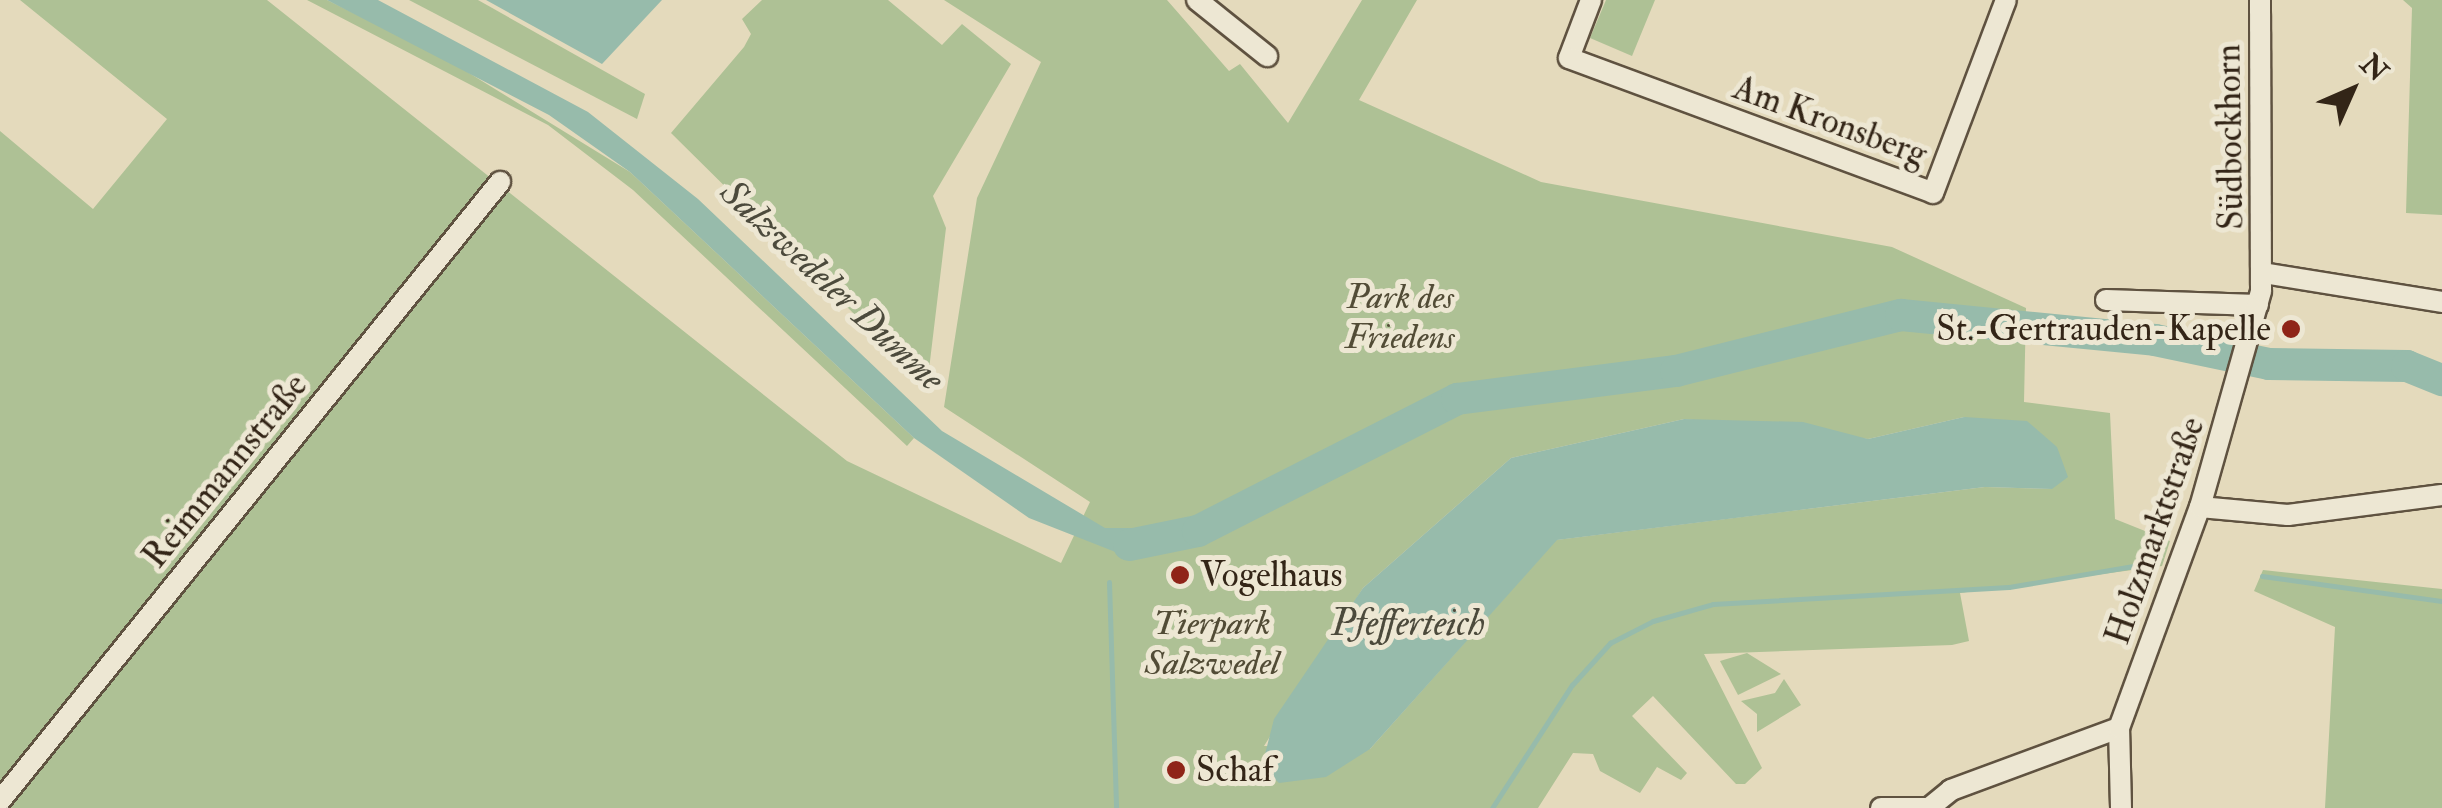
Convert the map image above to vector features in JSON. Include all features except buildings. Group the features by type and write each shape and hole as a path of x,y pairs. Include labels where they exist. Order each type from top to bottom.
{"street":[{"path":"1197,0 1267,56"},
{"name":"Am Kronsberg","path":"1591,0 1569,58 1933,194 2006,0"},
{"name":"Südbockhorn","path":"2260,0 2264,273"},
{"name":"Reimmannstraße","path":"0,800 500,182"},
{"path":"2264,273 2442,302"},
{"name":"Holzmarktstraße","path":"2121,808 2119,728 2200,507 2242,369 2264,273"},
{"path":"2106,300 2258,305"},
{"path":"2200,507 2288,515 2442,495"},
{"path":"1881,808 1929,808 1951,790 2119,728"}],"green space":[{"path":"20,0 267,0 847,461 1061,563 1090,502 944,407 977,198 1041,62 944,0 1167,0 1229,71 1240,64 1288,123 1362,0 1417,0 1359,100 1541,182 1892,247 2026,308 2024,402 2110,413 2115,519 2170,541 2162,566 1960,593 1969,641 1952,645 1704,654 1762,768 1745,784 1736,784 1653,696 1632,716 1687,773 1681,780 1657,767 1640,793 1600,771 1593,754 1573,753 1538,808 0,808 0,131 93,209 167,119","holes":["1964,417 2052,489 1985,487 1556,540 1370,749 1264,746 1363,588 1511,458 1684,419 1868,439"]},
{"path":"307,0 327,0 443,57 630,172 914,438 907,446 633,190 548,125"},
{"path":"409,0 478,0 645,94 637,119"},
{"path":"762,0 888,0 942,45 962,24 1011,64 933,196 946,228 927,386 671,133 744,47 751,34 742,19"},
{"path":"1606,0 1655,0 1632,56 1590,38"},
{"path":"2403,0 2442,0 2442,215 2406,213 2412,8"},
{"path":"2263,570 2442,589 2442,808 2325,808 2335,627 2254,591"},
{"path":"1747,653 1781,674 1738,695 1720,661"},
{"path":"1784,679 1801,705 1757,732 1757,714 1741,701 1775,693"}],"water":[{"name":"Salzwedeler Dumme","path":"327,0 378,0 588,112 698,199 942,431 1105,528 1158,528 1175,543 1118,553 1029,518 914,438 630,172 549,115"},
{"path":"486,0 662,0 602,64"},
{"name":"Pfefferteich","path":"1964,417 2027,421 2057,447 2068,477 2052,489 1985,487 1557,540 1370,749 1326,777 1279,783 1262,766 1274,719 1363,588 1511,458 1684,419 1803,422 1868,439"}],"waterway":[{"name":"Salzwedeler Dumme","path":"1129,545 1198,531 1457,399 1676,371 1901,315 2155,340 2269,364 2407,366 2442,380"},
{"path":"1492,808 1572,685 1610,643 1653,621 1713,604 2009,587 2157,562"},
{"path":"2262,576 2442,601"},
{"path":"1109,582 1116,808"}],"place":[{"name":"St.-Gertrauden-Kapelle","path":"2291,329"},
{"name":"Vogelhaus","path":"1180,575"},
{"name":"Schaf","path":"1176,770"}],"park label":[{"name":"Park des Friedens","path":"1400,317"},
{"name":"Tierpark Salzwedel","path":"1212,643"}]}
